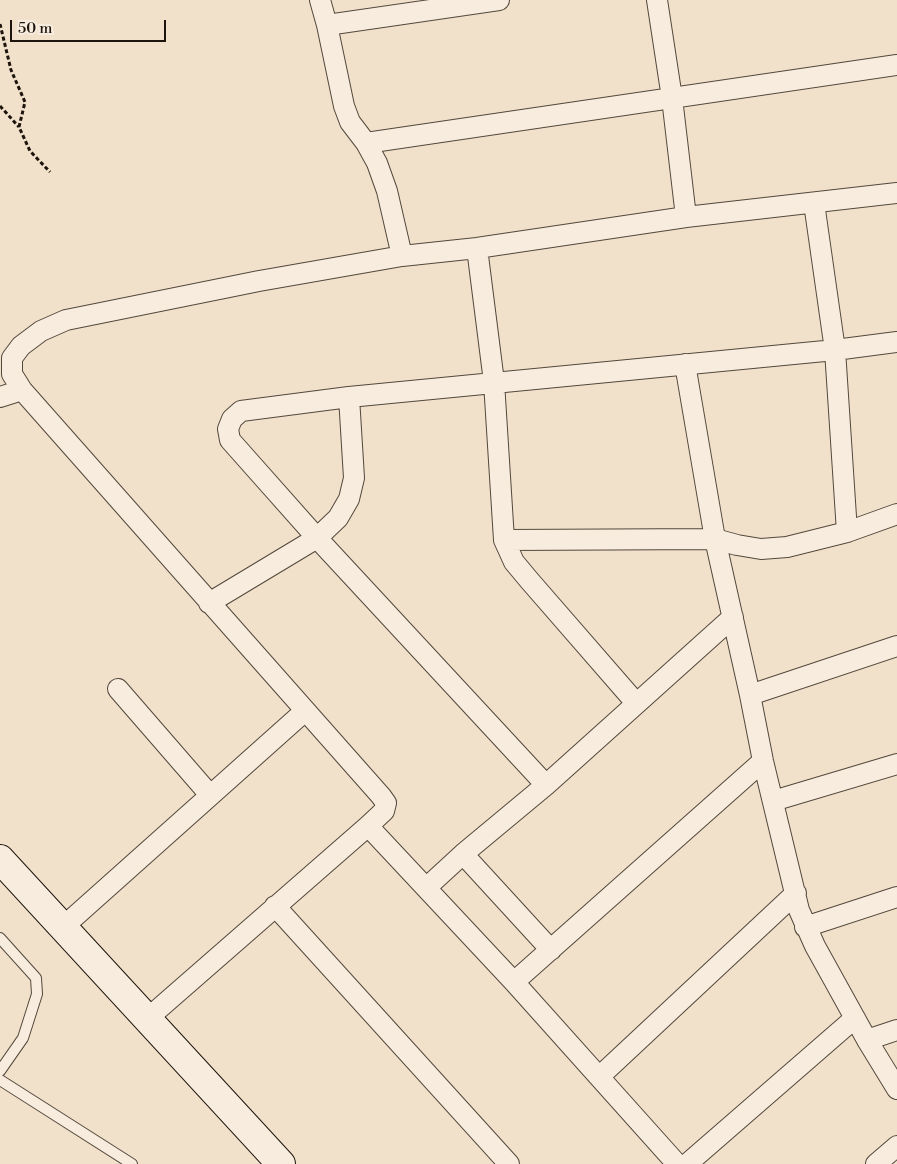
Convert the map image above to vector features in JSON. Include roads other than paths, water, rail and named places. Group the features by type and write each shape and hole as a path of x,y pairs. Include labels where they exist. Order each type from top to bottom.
{"street":[{"path":"320,0 344,106 350,122 366,143 387,191 402,256"},
{"path":"327,25 499,0"},
{"path":"657,0 672,98 686,217"},
{"path":"366,143 897,65"},
{"path":"147,1018 368,826 384,811 386,803 382,796 304,711 22,390 12,374 6,354 21,346 41,331 66,320 258,281 402,256 477,248 686,217 897,193"},
{"path":"814,203 835,350 847,532"},
{"path":"477,248 494,382 504,540 514,562 528,580 636,703"},
{"path":"546,785 230,440 228,429 232,419 241,411 349,397 835,350 897,342"},
{"path":"685,364 716,539 763,761 799,910 806,927 867,1040 897,1089"},
{"path":"0,397 22,390"},
{"path":"209,603 318,538 338,518 349,499 354,478 349,397"},
{"path":"504,540 716,539 761,549 787,547 847,532 897,514"},
{"path":"426,888 462,854 546,785 733,617"},
{"path":"750,695 897,646"},
{"path":"118,688 210,795"},
{"path":"63,927 304,711"},
{"path":"514,982 763,761"},
{"path":"773,801 897,764"},
{"path":"368,826 514,982 677,1164"},
{"path":"462,854 551,950"},
{"path":"0,859 281,1164"},
{"path":"599,1077 796,894"},
{"path":"806,927 897,897"},
{"path":"276,906 508,1164"},
{"path":"687,1164 855,1018"},
{"path":"867,1040 897,1030"},
{"path":"876,1164 897,1146"}],"lane":[{"path":"0,938 36,978 37,994 23,1038 0,1071"},
{"path":"0,1080 132,1164"}]}
